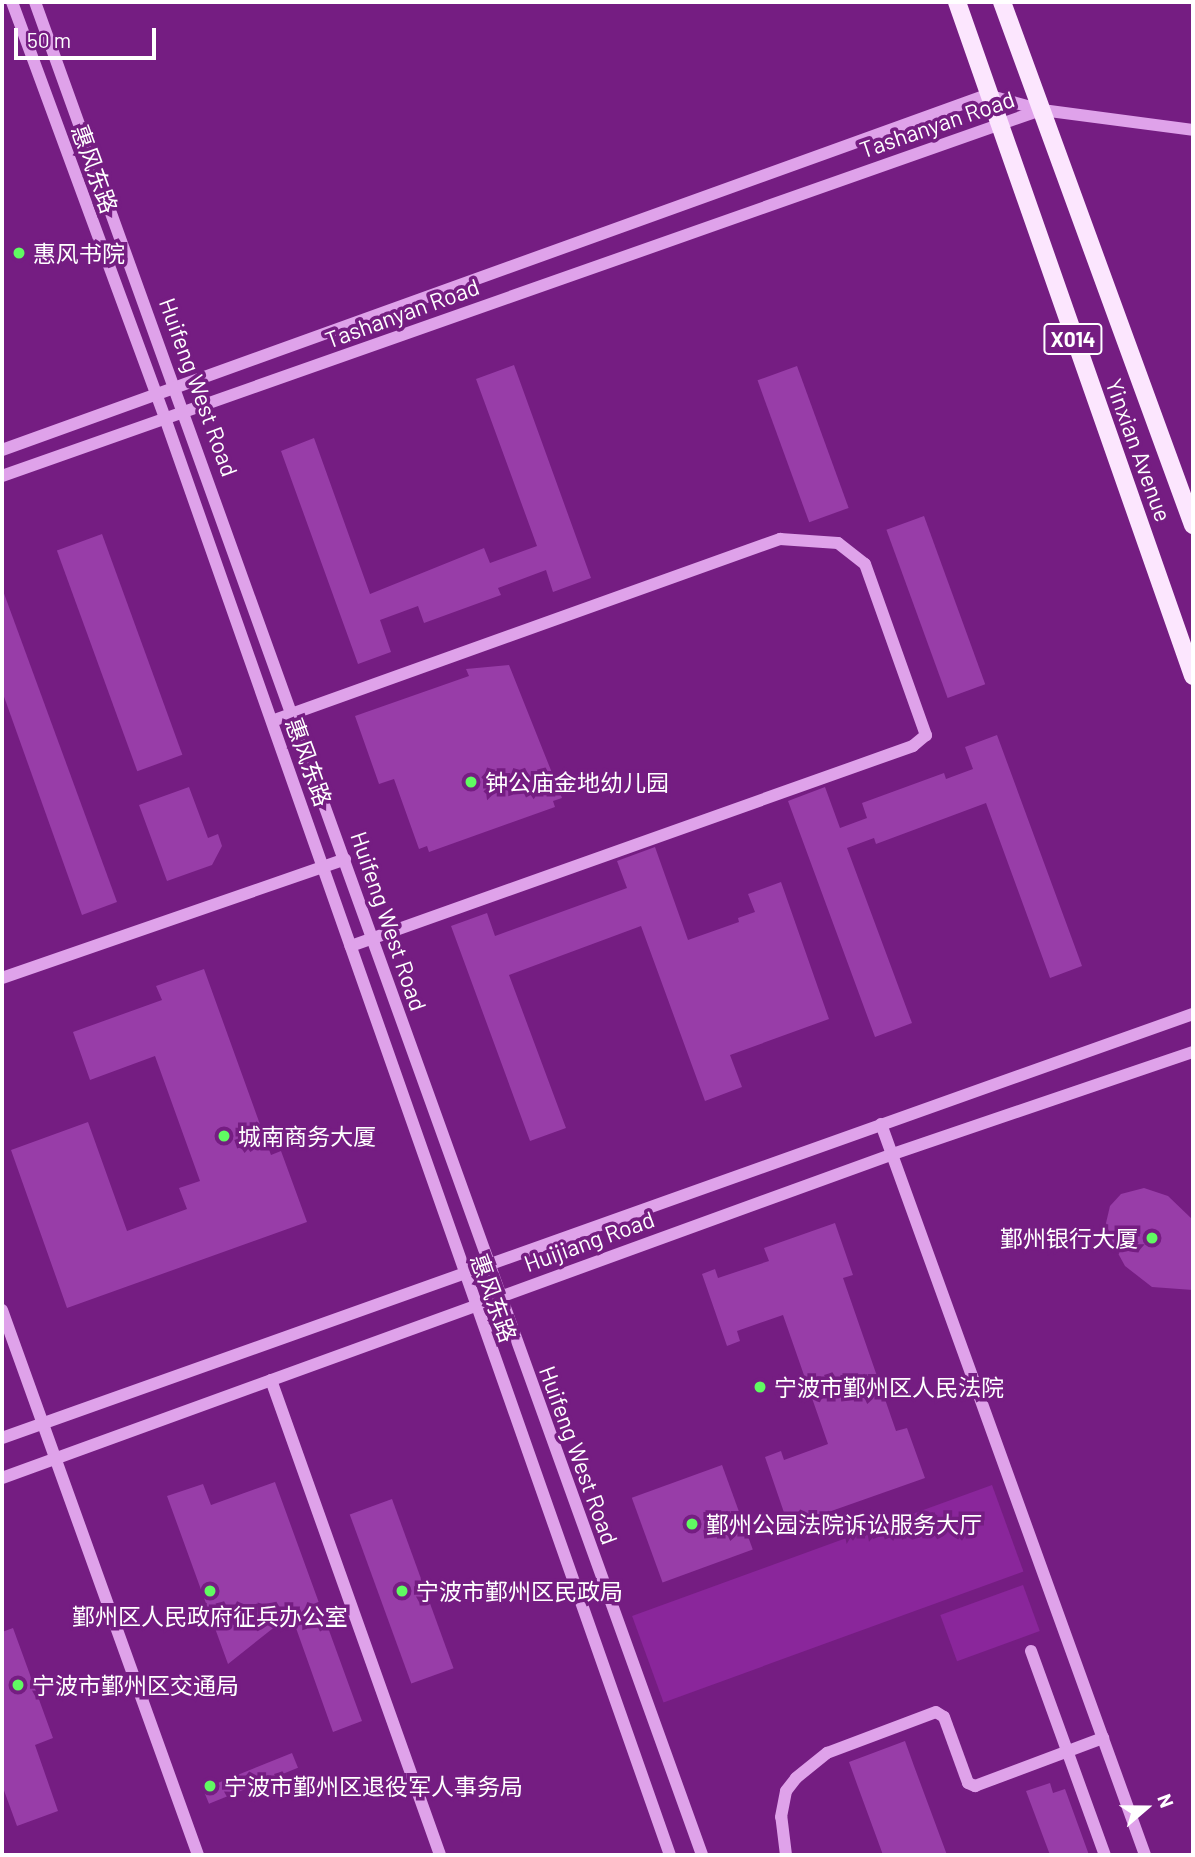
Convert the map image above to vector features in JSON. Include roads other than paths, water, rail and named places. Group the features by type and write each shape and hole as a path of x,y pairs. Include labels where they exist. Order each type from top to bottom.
{"main road":[{"name":"Yinxian Avenue","path":"957,2 996,124 1193,676"},
{"name":"Yinxian Avenue","path":"1002,2 1193,525"}],"street":[{"name":"惠风东路","path":"12,2 165,418 324,867 462,1271 670,1855"},
{"name":"Huifeng West Road","path":"35,2 186,412 499,1296 702,1855"},
{"name":"Tashanyan Road","path":"2,450 176,385 987,95 1042,110"},
{"name":"Tashanyan Road","path":"2,476 1042,110"},
{"path":"1042,110 1193,130"},
{"path":"272,721 780,539 838,543 865,564 917,709 926,735 913,746 351,946"},
{"path":"2,978 345,859"},
{"name":"Huijiang Road","path":"2,1438 462,1271 1193,1014"},
{"name":"Huijiang Road","path":"2,1478 892,1154 1193,1052"},
{"path":"881,1124 1145,1855"},
{"path":"2,1310 198,1855"},
{"path":"271,1380 440,1855"},
{"path":"1031,1651 1105,1855"},
{"path":"786,1855 781,1817 786,1791 796,1778 827,1754 936,1712 944,1717 968,1783 975,1786 1103,1738"}],"place":[{"name":"惠风书院","path":"19,253"},
{"name":"钟公庙金地幼儿园","path":"471,782"},
{"name":"城南商务大厦","path":"224,1136"},
{"name":"鄞州银行大厦","path":"1152,1238"},
{"name":"宁波市鄞州区人民法院","path":"760,1387"},
{"name":"鄞州公园法院诉讼服务大厅","path":"692,1524"},
{"name":"鄞州区人民政府征兵办公室","path":"210,1591"},
{"name":"宁波市鄞州区民政局","path":"402,1591"},
{"name":"宁波市鄞州区交通局","path":"18,1685"},
{"name":"宁波市鄞州区退役军人事务局","path":"210,1786"}]}
